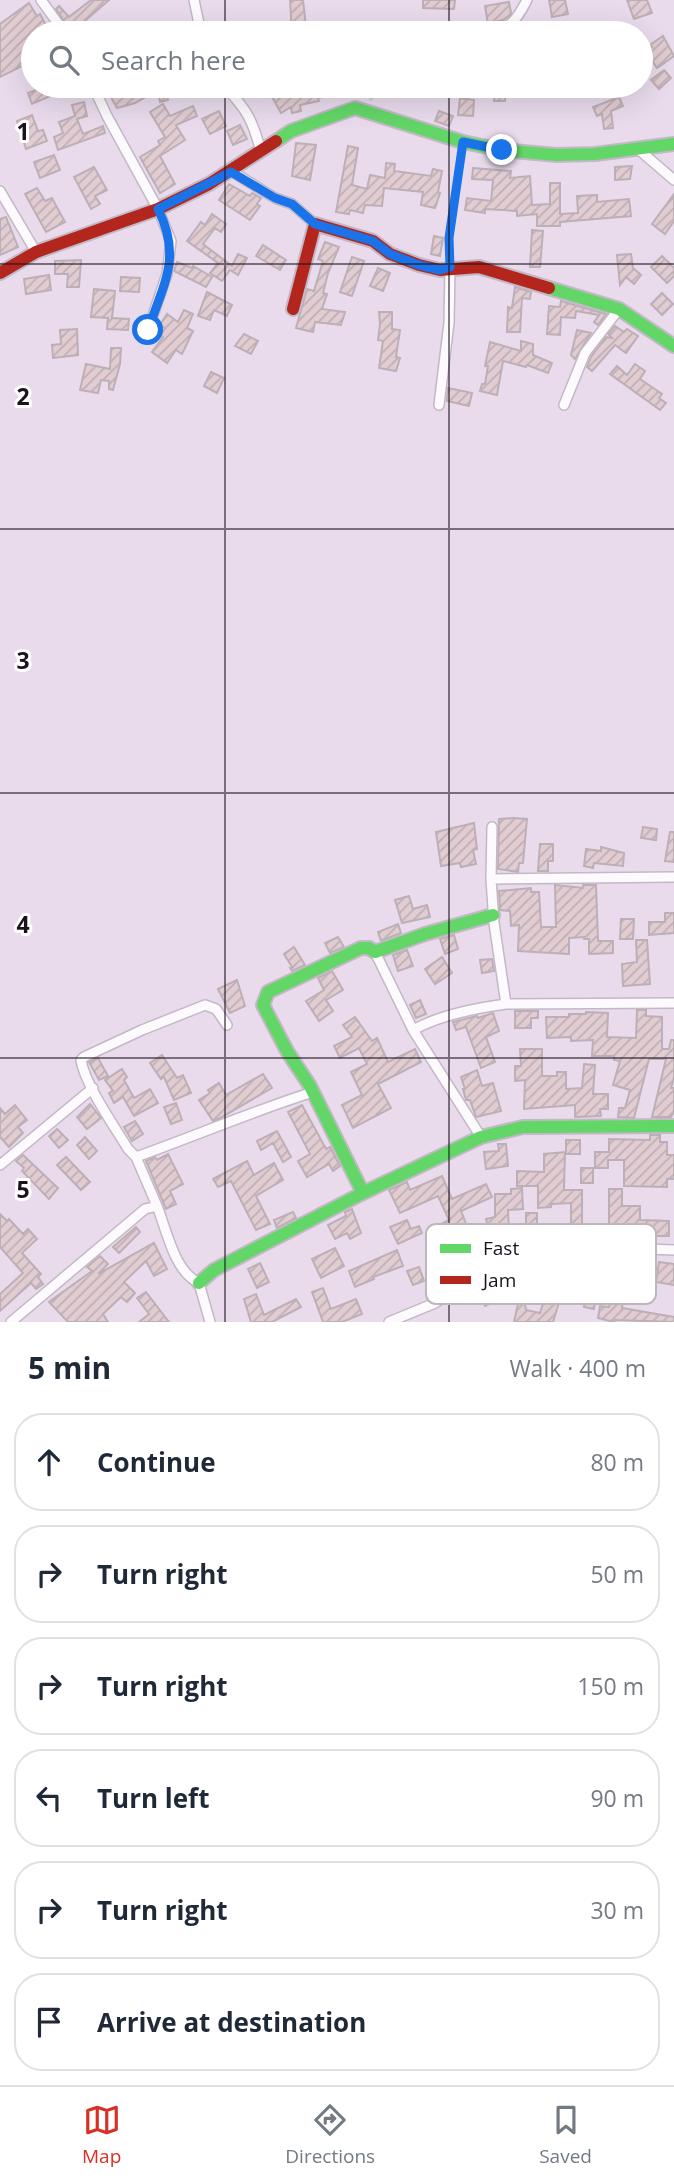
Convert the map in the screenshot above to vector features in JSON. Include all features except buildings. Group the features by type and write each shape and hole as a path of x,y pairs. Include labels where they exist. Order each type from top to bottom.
{"street":[{"path":"41,0 56,21"},
{"path":"194,0 198,21"},
{"path":"516,21 527,0"},
{"path":"99,98 158,209 171,241 171,257 148,330"},
{"path":"236,98 254,124 261,152"},
{"path":"0,272 36,252 158,209 231,172 291,131 355,108 463,142 502,150 595,155 674,144"},
{"path":"638,149 674,180"},
{"path":"231,172 275,198 292,204 315,224 373,241 390,254 440,270 450,267 479,267 501,272 620,309 674,345"},
{"path":"0,191 36,252"},
{"path":"292,309 315,224"},
{"path":"439,405 449,323 450,267"},
{"path":"564,405 586,353 620,309"},
{"path":"492,827 491,879 506,1004"},
{"path":"491,879 674,877"},
{"path":"375,952 425,934 494,915"},
{"path":"363,1193 313,1092 287,1051 263,1005 268,992 360,948 369,948 375,952 413,1030 481,1137"},
{"path":"413,1030 423,1024 483,1007 506,1004 674,1003"},
{"path":"207,1321 199,1283 190,1278 179,1262 136,1157 128,1149 82,1070 81,1060 84,1056 142,1030 205,1005 216,1009 227,1026"},
{"path":"0,1165 93,1088"},
{"path":"136,1157 261,1108 313,1092"},
{"path":"199,1283 214,1270 363,1193 481,1137 523,1127 674,1126"},
{"path":"11,1322 145,1209 157,1206"},
{"path":"656,1249 674,1250"},
{"path":"388,1322 433,1304"}],"path":[{"path":"355,108 373,98"},
{"path":"450,267 449,238 463,142"}],"traffic: fast":[{"path":"276,141 291,131 355,108 463,142 502,150 556,155 595,154 674,144"},
{"path":"549,288 619,309 674,346"},
{"path":"363,1193 310,1086 287,1051 263,1005 268,992 361,948 369,948 375,952 425,934 493,915"},
{"path":"199,1283 214,1270 363,1193 481,1137 523,1127 674,1126"}],"traffic: jam":[{"path":"0,273 36,252 158,209 209,184 276,141"},
{"path":"293,309 315,224 373,241 390,254 419,265 440,270 479,267 549,288"}],"route":[{"path":"148,330 171,257 171,241 158,209 231,172 275,198 292,204 315,224 373,241 390,254 440,270 450,267 449,238 463,142 502,150"}]}
